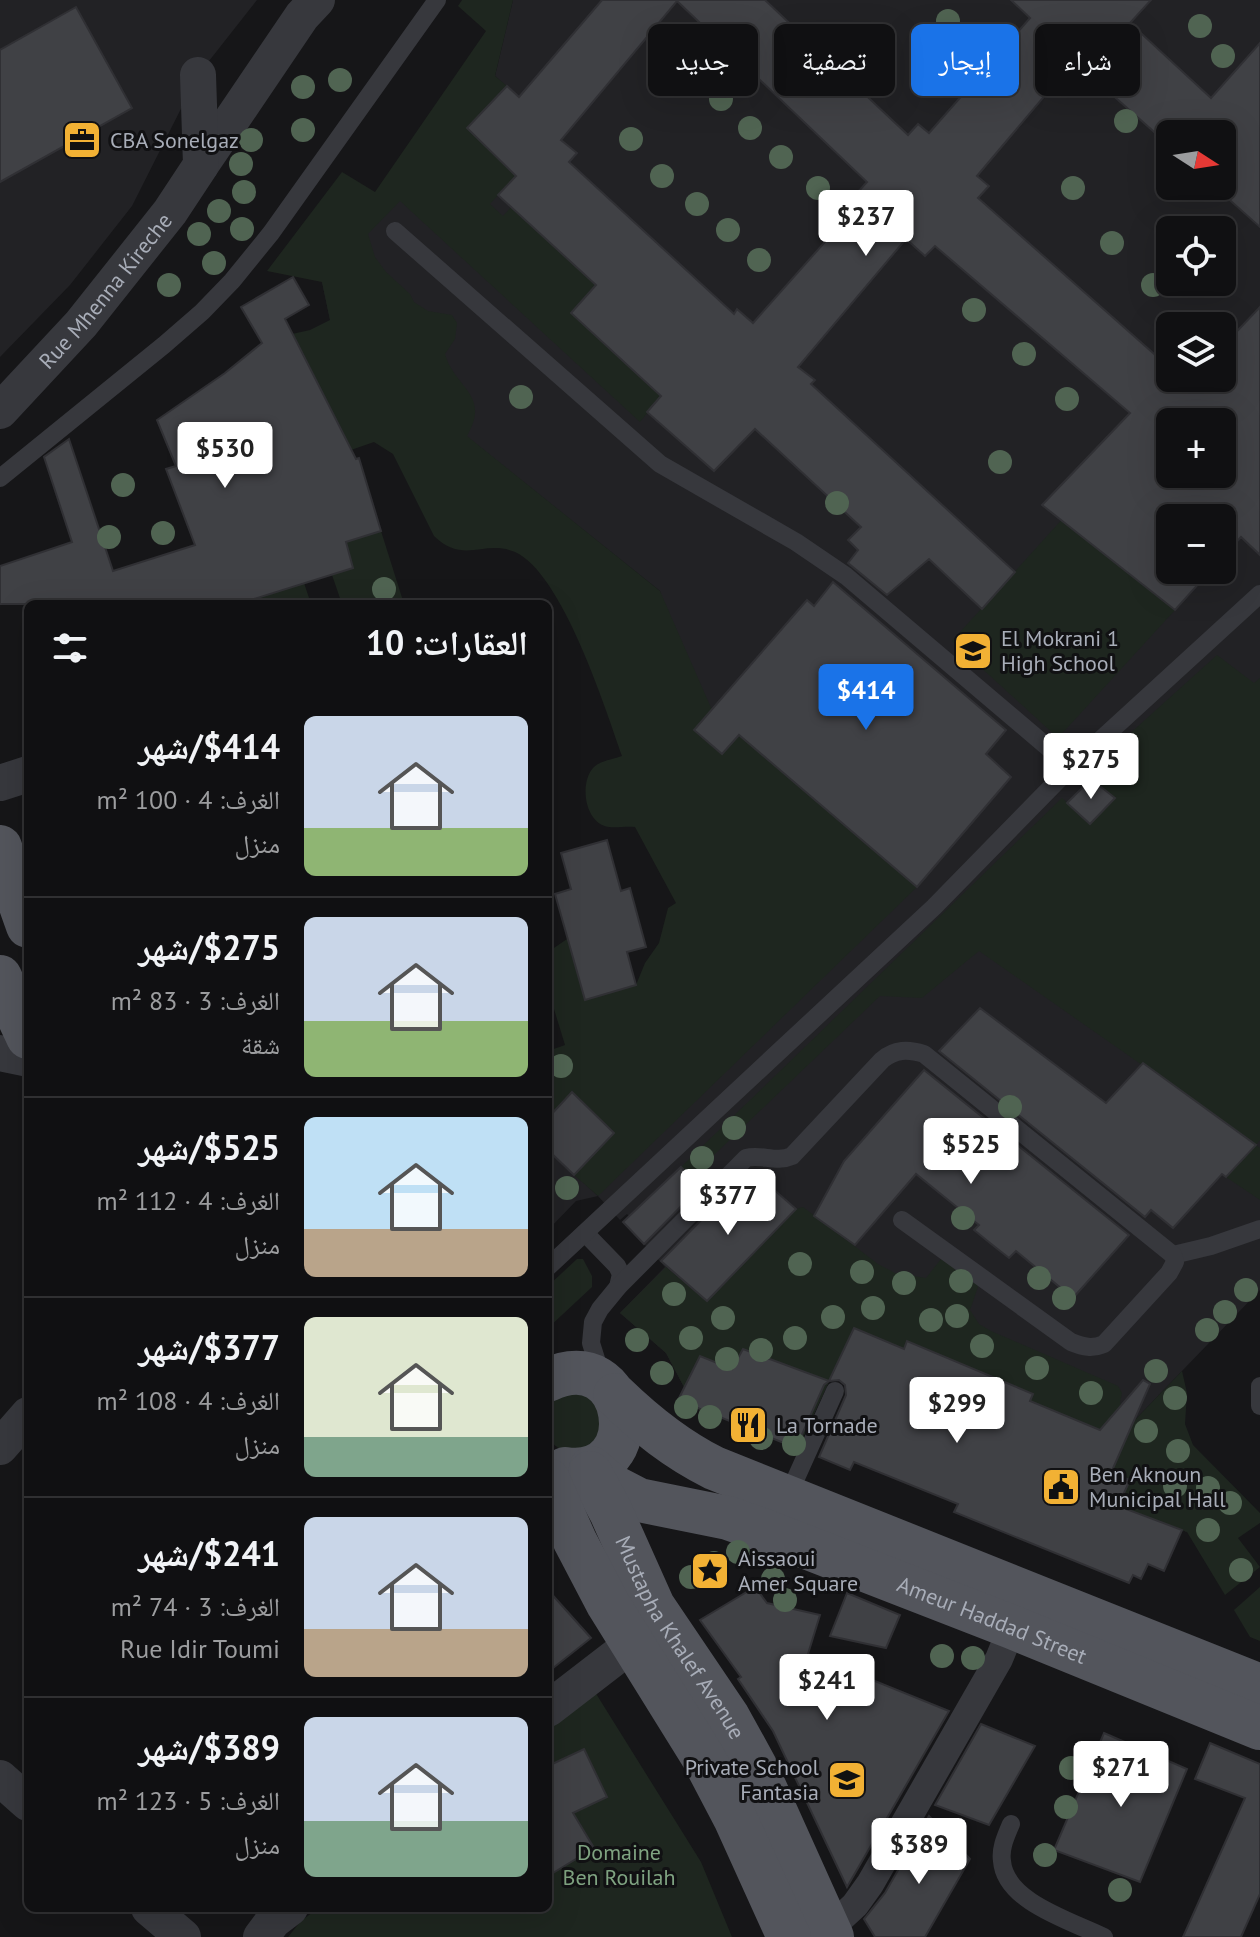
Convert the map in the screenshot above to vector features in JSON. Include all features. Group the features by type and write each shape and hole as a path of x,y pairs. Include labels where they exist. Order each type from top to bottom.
{"main road":[{"path":"0,847 24,915"},
{"path":"0,977 15,1036"},
{"path":"569,1470 612,1452 620,1439 623,1424 621,1410 579,1380"},
{"name":"Ameur Haddad Street","path":"579,1380 688,1455 787,1498 1260,1686"},
{"name":"Ameur Haddad Street","path":"569,1470 655,1505 686,1508 765,1531 1260,1728"},
{"name":"Mustapha Khalef Avenue","path":"569,1470 611,1512 653,1606 728,1717 755,1766 817,1934"},
{"name":"Mustapha Khalef Avenue","path":"569,1470 580,1551 631,1645 698,1747 735,1818 817,1934"},
{"path":"628,1555 633,1542 649,1522 660,1515 686,1508"}],"street":[{"name":"Rue Mhenna Kireche","path":"0,411 81,324 170,212 302,16 317,0"},
{"path":"198,75 201,165"},
{"path":"0,783 24,775"},
{"path":"0,1447 24,1420"},
{"path":"817,1934 855,1905 870,1884 999,1659 1012,1627"},
{"path":"552,1706 631,1645"},
{"path":"0,1778 24,1799"},
{"path":"154,1912 183,1937"},
{"path":"261,1937 285,1912"}],"lane":[{"path":"0,478 164,345 232,281 271,233 437,0"},
{"path":"395,231 660,464 796,542 846,576 1071,767"},
{"path":"552,1263 934,907 1071,767 1260,594"},
{"path":"579,1380 591,1343 593,1322 618,1287 746,1158 756,1156 781,1161 792,1156 882,1060 890,1053 901,1050 924,1054 1173,1255 1175,1262 1169,1273 1104,1344 1084,1347 1071,1342 902,1220"},
{"path":"1173,1255 1260,1229"},
{"path":"585,1233 617,1266 621,1274 618,1287"},
{"path":"1260,1386 1260,1406"},
{"path":"787,1498 835,1391"},
{"path":"1011,1824 1001,1858 1008,1881 1035,1904 1104,1937"}],"shaded area":[{"name":"CBA Sonelgaz","path":"0,0 257,0 198,75 132,206 70,285 0,357"},
{"name":"El Mokrani 1 High School","path":"513,0 1260,0 1260,1290 1130,1425 1187,1532 1118,1506 1130,1480 1111,1473 1124,1440 1030,1401 1033,1394 907,1341 904,1349 854,1328 798,1448 821,1378 744,1349 732,1369 700,1356 684,1387 666,1353 620,1313 665,1267 644,1244 650,1237 627,1214 620,1220 598,1196 738,736 721,754 694,730 660,591 332,329 322,282 506,86 495,76","holes":["681,1168 698,1183 657,1223"]},
{"path":"552,1154 598,1196 576,1201 552,1226"}],"green space":[{"path":"462,0 513,0 495,76 507,86 467,128 516,176 490,204 503,216 511,207 596,285 571,313 661,396 640,422 400,201 368,234 375,257 414,302 428,311 452,315 457,323 455,339 445,354 473,401 473,422 467,436 660,591 712,710 695,731 721,754 739,735 917,887 598,1196 574,1175 614,1132 572,1093 552,1114 552,1050 565,1045 552,1003 552,949 573,935 636,985 645,963 659,943 668,908 676,903 635,827 601,824 590,811 586,784 593,768 622,756 580,644 549,586 532,565 515,552 493,548 455,549 445,544 434,536 393,454 374,442 351,450 292,334 310,330 330,320 322,282 267,271 342,172 375,192 486,31 458,6"},
{"path":"1132,442 1102,552 1175,610 1058,738 952,641"},
{"path":"381,531 403,600 341,600 332,575 353,568 346,542"},
{"path":"304,583 310,600 252,600"},
{"path":"1217,655 1254,683 1260,678 1260,1140 1256,1145 1260,1148 1260,1200 1226,1177 1255,1144 979,951 922,998 880,996 691,1177 681,1167 1062,798 1090,823 1115,798 1085,774"},
{"path":"803,1207 878,1264 895,1273 926,1278 941,1259 979,1284 970,1310 979,1324 1118,1386 1122,1393 1120,1402 1130,1425 1182,1371 1187,1393 1185,1424 1193,1445 1260,1513 1260,1523 1238,1538 1260,1567 1225,1595 1187,1532 1118,1506 1130,1480 1111,1473 1124,1440 1030,1401 1033,1394 907,1341 904,1349 854,1328 798,1448 789,1445 821,1378 744,1349 732,1369 700,1356 684,1387 666,1353 620,1313 666,1267 707,1301 796,1209"},
{"path":"577,1259 583,1259 592,1276 592,1287 552,1324 552,1282"},
{"path":"582,1389 606,1419 592,1447 561,1450 552,1443 552,1400"},
{"path":"1260,1587 1260,1641 1250,1637 1234,1610"},
{"name":"Domaine Ben Rouilah","path":"595,1692 701,1862 732,1937 288,1937 313,1912 552,1912 552,1726"}],"building":[{"path":"602,0 765,0 790,24 774,24 774,93 758,78 758,24 701,24 677,1 658,24 648,24 648,36 561,140 577,153 569,162 734,314 737,309 753,323 863,199 857,193 867,182 777,96 867,96 908,135 918,124 929,133 961,96 1019,96 1019,31 1030,18 1011,0 1151,0 1131,24 1035,24 1035,96 1044,96 977,176 989,186 978,198 1156,356 1156,392 1236,392 1236,332 1260,307 1260,555 1241,537 1236,543 1236,504 1156,504 1156,584 1198,584 1175,610 1042,505 1130,413 935,246 925,256 906,239 798,367 815,380 811,384 1015,572 982,609 929,559 887,595 848,563 858,550 848,540 861,527 755,429 714,471 647,412 661,396 571,313 596,285 498,195 516,176 467,128 507,86 519,97"},
{"path":"76,7 132,108 0,182 0,50"},
{"path":"1140,32 1211,98 1260,43 1260,227 1230,200 1236,200 1236,120 1156,120 1156,134 1114,96 1140,96"},
{"path":"293,277 309,305 285,319 356,459 359,458 381,531 346,542 353,568 251,600 24,600 24,604 0,604 0,566 72,542 44,457 69,439 113,571 195,545 166,469 176,466 157,420 262,343 241,307"},
{"path":"833,582 1006,730 986,754 1011,777 917,887 739,735 722,754 694,730 807,600 814,606"},
{"path":"1091,779 1115,798 1090,824 1067,803"},
{"path":"607,840 621,891 630,888 646,947 627,952 636,985 585,1000 555,894 571,889 561,853"},
{"path":"980,1008 1106,1103 1143,1063 1256,1145 1226,1177 1222,1174 1173,1228 1151,1210 1145,1217 939,1051"},
{"path":"924,1070 1129,1235 1073,1298 1016,1251 1009,1258 990,1243 974,1230 979,1225 916,1174 855,1245 814,1216 844,1161"},
{"path":"572,1092 614,1133 574,1175 552,1154 552,1114"},
{"path":"681,1167 701,1186 644,1244 623,1222"},
{"path":"756,1174 796,1209 707,1301 661,1261 719,1202 724,1207"},
{"path":"854,1328 904,1349 907,1341 1033,1394 1030,1401 1100,1430 1143,1380 1150,1384 1111,1473 1130,1480 1118,1506 1182,1530 1164,1571 1148,1564 1141,1579 1133,1575 1129,1583 954,1512 958,1504 854,1462 850,1470 819,1457 846,1395 845,1385 839,1380 829,1381"},
{"path":"743,1349 829,1381 824,1385 796,1448 678,1400 700,1356 732,1369"},
{"path":"755,1587 767,1603 820,1615 808,1654 949,1711 847,1887 773,1731 738,1679 741,1677 700,1620"},
{"path":"847,1593 900,1615 886,1648 830,1636"},
{"path":"552,1594 591,1638 552,1669"},
{"path":"981,1724 1035,1746 989,1825 935,1805"},
{"path":"1104,1733 1187,1769 1140,1882 1054,1850"},
{"path":"1210,1743 1260,1764 1260,1894 1241,1937 1183,1937 1245,1798 1195,1779"},
{"path":"584,1749 607,1797 573,1813 594,1848 552,1874 552,1764"},
{"path":"929,1816 970,1859 925,1937 875,1937 864,1919 885,1893"}],"place":[{"name":"CBA Sonelgaz","path":"82,140"},
{"name":"El Mokrani 1 High School","path":"973,651"},
{"name":"La Tornade","path":"748,1425"},
{"name":"Ben Aknoun Municipal Hall","path":"1061,1487"},
{"name":"Aissaoui Amer Square","path":"710,1571"},
{"name":"Private School Fantasia","path":"847,1780"}]}
